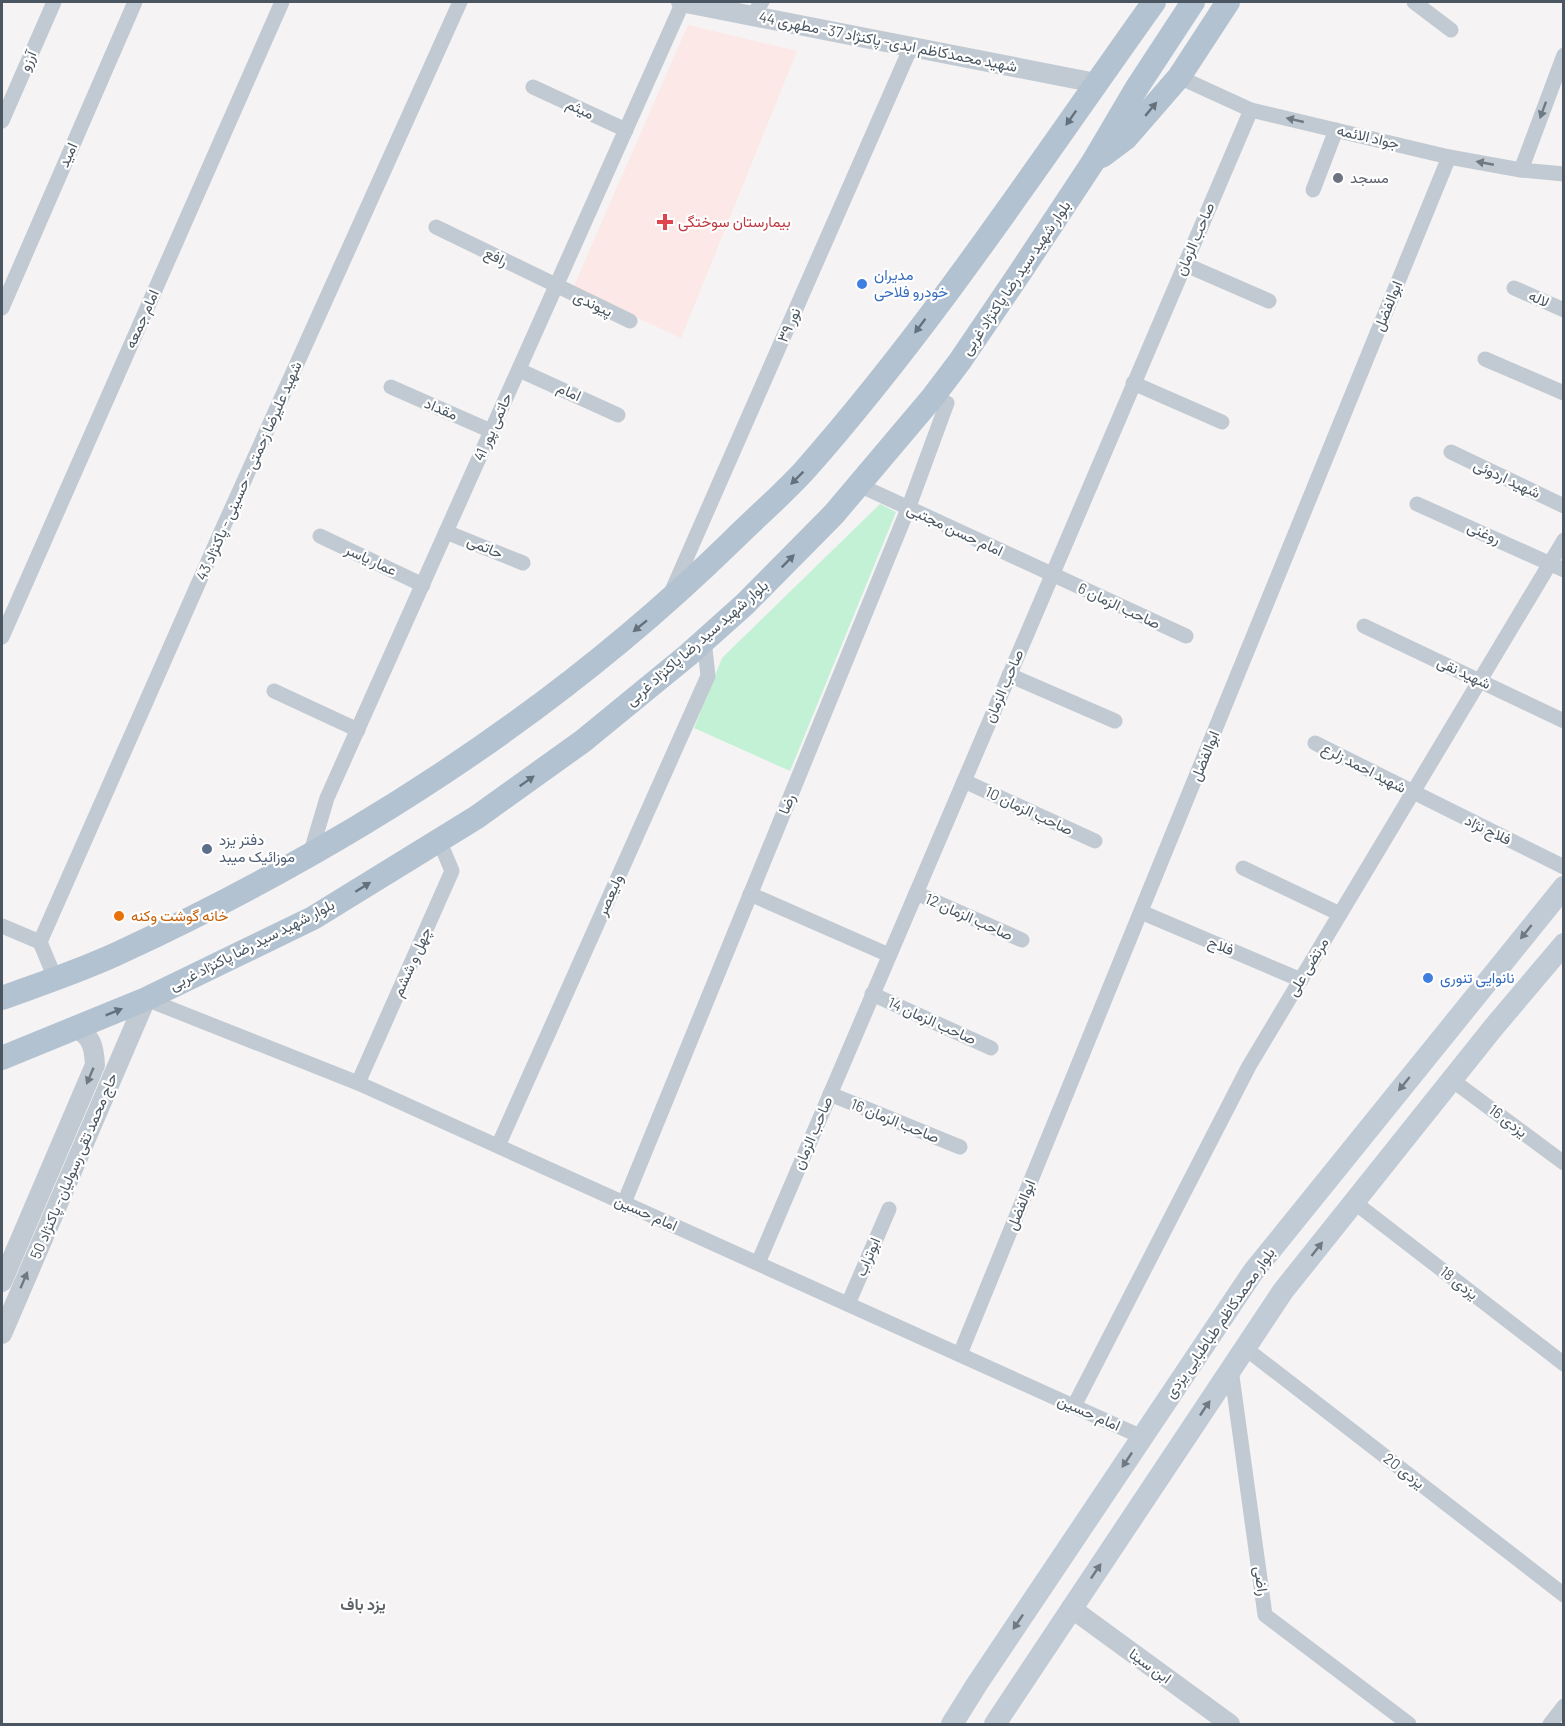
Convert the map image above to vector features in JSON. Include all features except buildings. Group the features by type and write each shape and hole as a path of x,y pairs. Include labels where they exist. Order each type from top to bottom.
{"main road":[{"path":"1096,83 1118,23 1133,2"},
{"path":"2,998 123,952 285,870 455,765 551,698 666,603 802,473 902,350 986,238 1154,2"},
{"name":"بلوار شهید سید رضا پاکنژاد غربی","path":"2,1058 146,999 313,918 477,817 583,741 705,640 745,604 834,514 960,362 1093,162 1136,89 1193,2"},
{"path":"1093,162 1126,138 1179,77 1228,2"},
{"name":"بلوار محمدکاظم طباطبایی یزدی","path":"952,1725 1252,1272 1563,887"},
{"path":"995,1725 1283,1291 1563,944"},
{"path":"1466,1006 1493,1028"}],"street":[{"name":"آرزو","path":"2,121 54,2"},
{"name":"امید","path":"2,308 135,2"},
{"name":"امام جمعه","path":"2,637 282,2"},
{"name":"شهید علیرضا زحمتی - حسینی - پاکنژاد 43","path":"40,942 225,522 460,2"},
{"name":"شهید محمدکاظم ابدی- پاکنژاد 37- مطهری 44","path":"682,2 757,8 911,47 1096,83"},
{"name":"حاتمی پور 41","path":"310,855 327,798 682,2"},
{"path":"1414,2 1451,30"},
{"name":"نور ۳۹","path":"666,603 911,47"},
{"path":"1521,170 1563,55"},
{"name":"جواد الائمه","path":"1179,77 1251,110 1449,156 1521,170 1563,174"},
{"name":"میثم","path":"533,87 626,130"},
{"name":"صاحب الزمان","path":"758,1263 1251,110"},
{"path":"1313,190 1336,130"},
{"name":"ابوالفضل","path":"960,1354 1449,156"},
{"name":"رافع","path":"436,227 556,287"},
{"path":"1184,264 1269,301"},
{"name":"پیوندی","path":"556,287 630,321"},
{"name":"لاله","path":"1514,288 1563,310"},
{"path":"1485,358 1563,393"},
{"name":"امام","path":"519,370 618,415"},
{"path":"1133,383 1222,422"},
{"name":"مقداد","path":"391,387 492,431"},
{"name":"رضا","path":"624,1203 908,509 947,404"},
{"name":"شهید اردوئی","path":"1451,452 1563,506"},
{"name":"امام حسن مجتبی","path":"859,485 1052,575"},
{"name":"روغنی","path":"1417,504 1557,566"},
{"name":"حاتمی","path":"446,532 523,563"},
{"name":"عمار یاسر","path":"320,536 423,585"},
{"name":"مرتضی علی","path":"1074,1406 1249,1066 1480,680 1557,566 1563,540"},
{"name":"صاحب الزمان 6","path":"1052,575 1185,636"},
{"name":"شهید نقی","path":"1364,626 1563,721"},
{"name":"ولیعصر","path":"498,1146 708,676 705,640"},
{"path":"1009,675 1115,721"},
{"path":"274,692 357,730"},
{"name":"شهید احمد زلرع","path":"1315,743 1413,793"},
{"name":"صاحب الزمان 10","path":"964,780 1095,841"},
{"name":"فلاح نژاد","path":"1413,793 1563,867"},
{"name":"چهل و ششم","path":"358,1083 452,871 439,840"},
{"path":"1244,868 1340,914"},
{"name":"صاحب الزمان 12","path":"916,893 1022,940"},
{"path":"750,894 889,955"},
{"name":"فلاح","path":"1141,912 1301,980"},
{"path":"2,926 40,942 55,978"},
{"name":"صاحب الزمان 14","path":"872,994 991,1048"},
{"name":"امام حسین","path":"146,999 358,1083 1142,1437"},
{"name":"حاج محمد تقی رسولیان- پاکنژاد 50","path":"2,1334 146,999"},
{"name":"حاج محمد تقی رسولیان- پاکنژاد 50","path":"2,1282 95,1065 93,1046 87,1033 75,1028"},
{"name":"یزدی 16","path":"1452,1080 1563,1163"},
{"name":"صاحب الزمان 16","path":"830,1094 960,1147"},
{"name":"یزدی 18","path":"1354,1202 1563,1364"},
{"name":"ابوتراب","path":"848,1304 889,1209"},
{"path":"18,1244 36,1253"},
{"name":"یزدی 20","path":"1245,1348 1563,1595"},
{"name":"راضی","path":"1231,1369 1265,1615 1409,1725"},
{"name":"ابن سینا","path":"1071,1608 1230,1725"},
{"path":"1550,1725 1563,1706"}],"shaded area":[{"name":"بیمارستان سوختگی","path":"688,25 797,51 681,338 573,288"}],"green space":[{"path":"880,504 896,512 790,771 694,728 722,658"}],"place":[{"name":"مسجد","path":"1338,178"},
{"name":"بیمارستان سوختگی","path":"665,222"},
{"name":"مدیران خودرو فلاحی","path":"862,284"},
{"name":"دفتر یزد موزائیک میبد","path":"207,849"},
{"name":"خانه گوشت وکنه","path":"119,916"},
{"name":"نانوایی تنوری","path":"1428,978"}],"district":[{"name":"یزد باف","path":"363,1604"}]}
